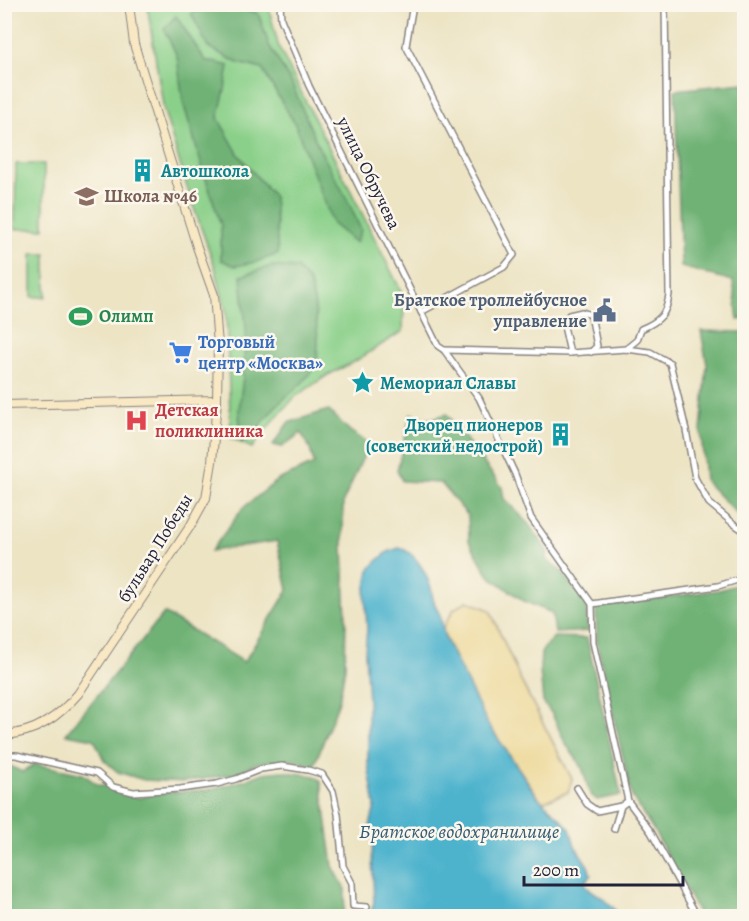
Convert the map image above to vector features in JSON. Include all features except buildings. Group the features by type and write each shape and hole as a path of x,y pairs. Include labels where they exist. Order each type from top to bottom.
{"street":[{"name":"бульвар Победы","path":"4,735 14,735 44,725 61,712 78,694 191,525 206,498 212,462 217,400 218,345 214,295 196,247 134,44 129,4"},
{"name":"улица Обручева","path":"280,4 281,19 309,86 438,346 444,350 479,398 515,474 531,518 592,604"},
{"path":"413,4 406,46 514,255 504,267 421,312"},
{"path":"626,350 637,340 641,328 653,324 667,309 669,294 665,4"},
{"path":"570,352 564,326 569,315 582,312 591,315 597,346 591,352"},
{"path":"444,350 591,352 626,350 650,352 670,363 695,478 709,503 744,531"},
{"path":"4,405 217,400"},
{"path":"697,916 651,832 628,801 593,642 592,604 718,586 744,578"},
{"path":"4,755 16,755 97,772 113,787 134,792 217,784 261,769 282,766 322,774 333,791 338,814 343,866 352,883 353,906 368,907"},
{"path":"577,788 587,804 597,811 621,806 628,801"},
{"path":"614,829 621,806"}],"green space":[{"path":"211,4 258,13 269,45 292,84 319,148 361,230 356,243 333,224 295,124 262,69 238,63 208,47 191,13"},
{"path":"147,5 268,5 279,48 404,297 403,331 295,397 252,448 231,438 226,312 215,267 190,197 164,111"},
{"path":"176,16 205,60 229,66 218,118 239,155 274,197 278,254 235,266 221,260 221,225 183,102 177,56 164,29"},
{"path":"744,83 744,319 738,320 733,281 681,267 675,90"},
{"path":"16,164 44,164 44,229 15,229"},
{"path":"32,254 46,254 46,297 32,297"},
{"path":"271,266 297,268 310,283 318,340 317,365 241,443 239,410 246,328 241,276"},
{"path":"701,331 744,332 744,519 705,481 701,431 707,365"},
{"path":"328,410 350,431 369,444 343,502 345,668 339,701 314,766 293,760 257,763 234,774 182,782 144,780 118,772 104,760 94,739 66,734 164,613 244,662 288,590 277,541 211,551 243,508 278,480 314,464 310,449 301,433 282,447 273,445 288,423"},
{"path":"411,414 429,419 447,414 502,487 504,499 539,538 548,553 546,559 561,571 586,601 588,631 555,633 552,613 524,601 489,576 469,541 468,516 441,483 402,481 397,470"},
{"path":"744,583 744,916 700,916 653,829 632,797 597,644 596,607 719,590"},
{"path":"554,637 587,638 621,795 597,800 590,794 582,767 565,743 552,714 543,702 541,653"},
{"path":"4,763 22,772 35,764 83,774 98,785 113,787 123,794 140,798 158,793 208,790 263,773 282,771 315,776 321,781 333,866 345,889 344,916 5,916"}],"sand":[{"path":"467,601 490,610 521,681 572,779 568,792 542,802 488,724 442,630 454,609"}],"water":[{"name":"Братское водохранилище","path":"399,548 415,558 426,576 445,638 488,724 538,797 570,829 575,846 591,875 585,882 586,887 605,900 620,916 370,916 374,902 373,841 370,826 375,806 368,764 365,593 369,570 388,552"}],"place":[{"name":"Автошкола","path":"143,171"},
{"name":"Школа №46","path":"86,196"},
{"name":"Братское троллейбусное управление","path":"605,310"},
{"name":"Олимп","path":"81,316"},
{"name":"Торговый центр «Москва»","path":"180,352"},
{"name":"Мемориал Славы","path":"362,383"},
{"name":"Детская поликлиника","path":"137,420"},
{"name":"Дворец пионеров (советский недострой)","path":"561,435"}]}
